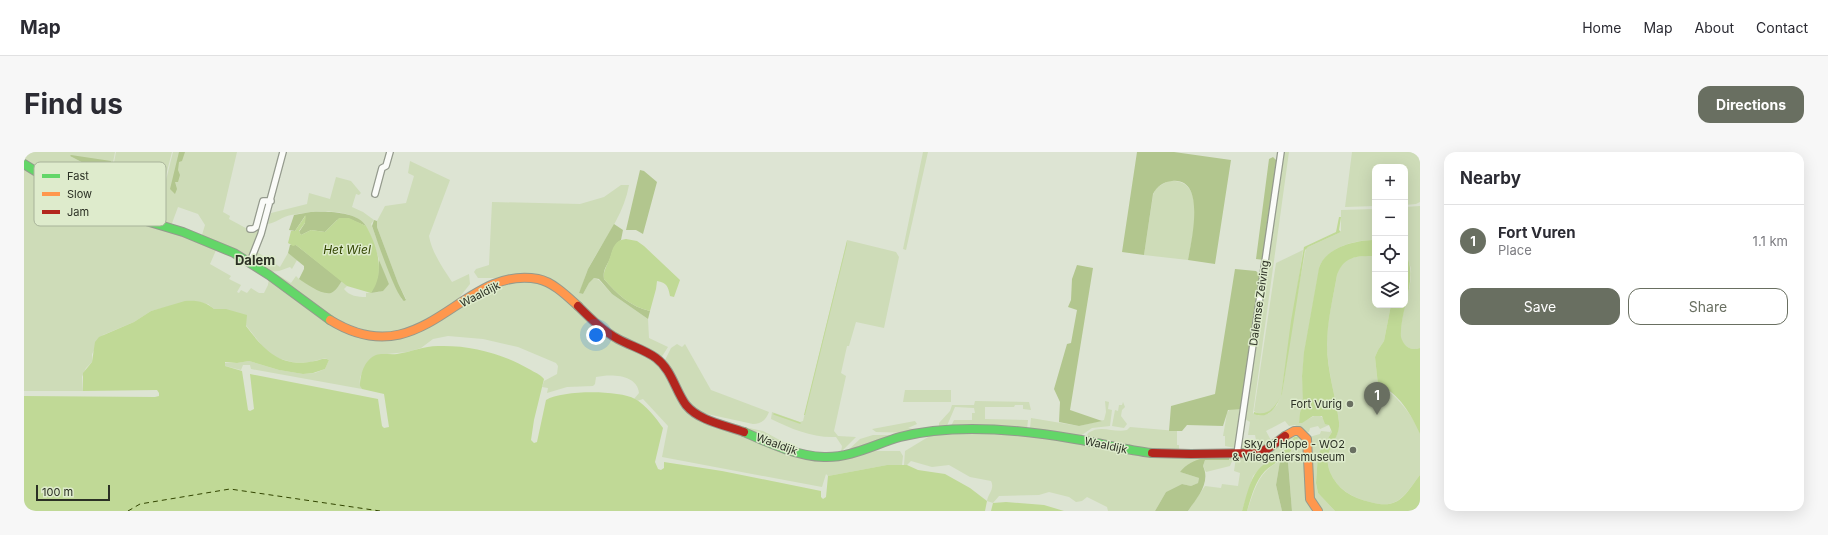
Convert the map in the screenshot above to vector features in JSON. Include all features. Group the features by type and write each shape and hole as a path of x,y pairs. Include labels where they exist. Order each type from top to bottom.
{"street":[{"path":"250,262 260,238 283,152"},
{"path":"375,194 382,168 386,166 390,152"},
{"name":"Dalemse Zeiving","path":"1237,454 1281,152"},
{"name":"Waaldijk","path":"24,164 34,170"},
{"path":"250,228 253,229 256,227 263,201 271,201"},
{"name":"Waaldijk","path":"164,226 196,237 250,262 337,323 361,333 380,336 406,334 422,328 474,295 492,286 512,280 539,280 556,288 604,330 661,362 685,402 697,415 811,456 842,456 910,435 957,429 1000,430 1050,435 1136,451 1237,454 1264,451 1295,430 1302,432 1308,442 1310,499 1318,511"}],"shaded area":[{"path":"24,152 115,152 113,162 70,156 81,162 34,162 34,168 24,162"},
{"path":"116,152 172,152 166,175 166,162 114,162"},
{"path":"173,152 237,152 223,212 230,216 229,219 255,233 267,205 258,241 252,253 248,256 203,238 202,235 205,225 198,214 178,207 171,226 166,224 166,180"},
{"path":"179,152 185,152 182,161 179,162 178,170 180,175 178,182 175,182 177,189 175,194 170,189"},
{"path":"923,152 928,152 906,250 903,249"},
{"path":"1137,152 1174,152 1231,160 1215,264 1188,260 1192,240 1194,212 1193,199 1190,189 1183,183 1172,181 1161,185 1153,194 1144,255 1122,252"},
{"path":"1282,152 1289,152 1253,413 1259,416 1268,414 1277,405 1282,394 1292,324 1306,248 1341,232 1341,210 1372,209 1372,240 1359,241 1344,245 1324,258 1320,265 1305,348 1302,376 1304,403 1299,422 1318,416 1325,420 1329,425 1320,429 1318,426 1310,428 1309,432 1307,432 1301,430 1295,425 1289,426 1285,421 1266,431 1273,444 1265,449 1242,450 1240,447 1242,437 1244,446 1257,445 1255,435 1248,435 1250,422 1243,418"},
{"path":"1352,152 1420,152 1420,202 1408,205 1408,164 1372,164 1372,206 1345,207"},
{"path":"71,155 111,161 81,162 70,156"},
{"path":"1273,157 1277,161 1264,260 1256,259 1269,159"},
{"path":"410,161 450,180 429,236 435,254 452,282 469,274 470,284 455,303 417,329 415,325 412,326 413,329 378,334 334,320 274,274 291,283 296,276 299,279 335,290 342,281 347,286 344,289 346,291 351,295 360,297 366,297 366,293 379,292 389,284 383,272 369,232 363,223 355,217 334,212 312,212 288,216 268,224 271,213 307,204 309,193 330,199 336,177 351,181 361,193 359,195 356,194 352,207 363,212 374,220 371,224 393,281 402,300 406,299 398,283 377,227 377,221 385,206 406,203 414,176 408,173"},
{"path":"24,167 34,173 34,226 155,226 217,248 210,264 231,276 229,279 241,285 237,292 239,293 241,290 247,293 251,288 259,293 264,293 268,285 269,278 337,326 401,336 489,289 525,280 549,285 593,324 659,363 672,384 674,391 685,406 807,456 864,451 900,451 903,456 902,465 887,465 828,476 826,474 822,487 662,457 668,426 643,399 637,401 634,399 639,393 634,382 622,377 602,376 596,377 595,384 593,386 567,387 547,393 548,388 542,387 544,381 557,374 558,366 556,363 518,347 483,339 448,336 433,339 421,348 407,352 377,355 361,375 360,384 362,389 251,369 250,365 243,365 241,370 225,366 225,363 249,361 279,370 303,374 315,373 325,369 329,360 325,358 311,362 292,362 277,358 267,352 245,324 220,310 214,309 208,304 190,301 151,311 134,322 103,335 92,354 92,362 86,368 82,377 83,391 24,391"},
{"path":"640,170 644,171 657,182 643,234 636,230 626,230"},
{"path":"1168,181 1181,182 1189,188 1193,198 1195,210 1194,224 1188,260 1144,255 1153,195 1156,188"},
{"path":"621,185 629,185 623,207 589,267 579,293 583,294 589,283 594,278 599,280 612,294 648,319 649,338 668,347 661,358 624,340 555,285 512,278 478,278 474,272 476,269 489,265 492,202 580,204 604,197"},
{"path":"1420,206 1420,348 1417,349 1408,348 1401,338 1401,324 1405,308 1408,308 1408,294 1411,274 1411,268 1408,261 1408,207"},
{"path":"311,212 333,212 349,215 356,217 366,226 347,218 337,220 325,232 311,230 301,235 299,232 305,223 305,216 295,231 289,230 294,215"},
{"path":"374,220 377,221 377,227 406,300 404,301 391,278 382,254 372,226"},
{"path":"614,224 623,230 621,240 614,247 605,270 604,279 625,299 643,309 650,311 648,319 612,294 599,279 594,278 589,283 583,294 579,293 588,269"},
{"path":"847,240 896,252 899,257 884,328 856,322 849,346 847,346 841,373 846,376 834,431 838,436 856,437 841,452 842,446 836,437 810,434 771,419 772,412 800,422 803,421"},
{"path":"290,245 296,245 342,281 333,292 327,293 314,289 299,279 304,266 288,253"},
{"path":"1303,250 1281,396 1270,411 1263,414 1258,413 1254,411 1276,263"},
{"path":"257,252 280,267 288,253 297,260 292,269 290,267 279,271 268,272 254,261"},
{"path":"1362,256 1372,256 1372,308 1390,308 1384,341 1375,357 1378,385 1397,399 1409,413 1420,434 1420,475 1405,495 1394,503 1387,504 1364,500 1346,492 1333,478 1328,464 1329,450 1339,428 1327,348 1329,321 1337,275 1340,268 1347,260"},
{"path":"379,260 389,284 383,291 371,293 378,276"},
{"path":"1077,265 1093,268 1070,410 1102,421 1079,426 1059,422 1060,402 1054,389 1067,344 1071,343 1077,310 1068,307 1071,300 1072,279"},
{"path":"1235,269 1256,271 1261,276 1242,409 1228,410 1223,426 1187,425 1182,431 1169,431 1171,406 1215,394"},
{"path":"677,344 682,347 685,344 711,390 769,412 765,419 761,422 753,424 698,412 690,407 664,362 671,348"},
{"path":"905,390 951,390 951,402 903,402"},
{"path":"975,401 1029,402 1031,410 1023,409 1023,405 1015,405 1014,407 985,407 985,419 1028,420 1027,429 951,426 954,420 972,420 972,413 975,413 974,408 955,407 946,428 939,426 939,423 950,411 952,405 974,405"},
{"path":"1105,401 1109,402 1108,409 1112,410 1110,426 1092,428 1079,437 1033,431 1030,428 1031,418 1079,426 1104,420 1106,412"},
{"path":"1123,402 1125,407 1122,410 1121,416 1127,424 1124,428 1112,426 1115,410 1118,411 1119,405 1122,405"},
{"path":"1230,409 1242,409 1235,448 1225,446 1225,436 1223,436 1227,413"},
{"path":"915,421 917,424 908,428 918,430 916,433 876,432 872,429"},
{"path":"726,423 763,431 800,451"},
{"path":"1130,427 1177,431 1177,445 1179,445 1179,451 1141,450 1086,438 1088,433 1093,430 1102,429 1122,431 1127,430"},
{"path":"1331,430 1332,432 1318,454 1316,483 1318,493 1335,511 1320,511 1313,498 1309,437 1320,434 1321,431 1330,432"},
{"path":"985,432 1209,456 1180,472 1199,478 1198,483 1191,486 1182,484 1166,492 1155,511 1108,511 1107,507 1087,497 1082,501 1076,502 1069,497 1049,492 1039,495 999,496 993,503 987,501 992,489 991,481 970,477 949,465 932,467 911,461 907,465 904,465 905,451 933,434"},
{"path":"1292,433 1303,436 1313,509 1310,511 1292,511 1288,462 1285,457 1297,446 1293,442 1261,467 1253,476 1242,511 1188,511 1205,486 1221,488 1222,484 1238,486 1240,473 1234,471 1236,457 1252,455"},
{"path":"873,435 903,435 846,452 860,439"},
{"path":"1229,456 1233,459 1230,466 1206,472 1203,466 1205,460 1229,460"},
{"path":"1229,456 1229,460 1205,460 1203,466 1205,478 1202,490 1188,511 1155,511 1166,492 1182,484 1191,486 1198,483 1199,478 1180,472 1185,467 1196,460 1203,458"},
{"path":"1285,457 1288,462 1292,511 1282,511 1276,485 1280,461"},
{"path":"1280,461 1276,485 1282,511 1247,511 1258,482 1267,470"}],"water":[{"name":"Het Wiel","path":"306,215 305,223 299,231 301,235 311,230 325,232 339,218 349,218 366,226 374,242 379,268 376,285 371,293 347,286 296,245 293,246 288,243 291,231 295,231"},
{"path":"1339,217 1341,217 1339,230 1341,232 1308,247 1305,250 1282,394 1280,399 1274,408 1268,414 1254,414 1254,412 1263,413 1270,410 1274,407 1281,396 1291,321 1304,247 1336,232"},
{"path":"626,239 637,241 644,246 680,280 674,297 670,296 668,287 665,284 657,281 650,311 643,309 625,299 604,279 604,272 614,246 618,241"},
{"path":"1372,240 1372,256 1352,258 1343,264 1337,275 1329,319 1327,355 1338,413 1339,429 1329,451 1328,464 1333,478 1346,492 1357,498 1380,504 1394,503 1400,499 1410,489 1420,475 1420,503 1414,511 1335,511 1318,493 1316,483 1318,454 1332,432 1329,425 1325,424 1322,416 1313,416 1302,423 1299,423 1303,403 1302,376 1304,352 1319,268 1322,261 1328,255 1342,246"},
{"path":"847,241 805,415 804,415"},
{"path":"1408,261 1410,273 1408,294"},
{"path":"185,301 201,302 214,309 226,309 247,315 246,326 253,335 274,356 283,360 303,363 324,359 329,360 325,369 313,373 303,374 279,370 249,361 237,363 225,362 225,366 242,371 248,410 250,411 254,409 250,374 378,399 382,426 384,428 389,427 384,394 362,389 360,386 362,373 368,360 378,354 397,354 428,347 462,347 496,354 518,363 537,373 544,379 534,420 531,440 534,443 537,442 546,400 565,394 590,392 616,394 635,399 650,412 663,428 655,462 658,469 661,470 664,468 664,462 722,471 821,491 821,497 823,499 826,497 828,476 887,465 907,465 918,470 945,474 970,488 987,501 985,511 24,511 24,396 159,396 157,390 83,391 83,373 92,362 95,342 99,337 134,322 151,311"},
{"path":"1390,308 1405,308 1401,327 1401,337 1406,346 1414,349 1420,348 1420,434 1404,405 1398,398 1385,388 1378,385 1375,357 1384,341"},
{"path":"1294,437 1298,437 1293,449 1265,471 1254,490 1247,511 1242,511 1248,490 1255,474 1262,466 1288,447"},
{"path":"1006,502 1044,505 1064,511 991,511 993,503"}],"waterway":[{"path":"774,414 800,423"}],"ferry route":[{"path":"128,511 140,504 230,489 380,511"}],"traffic: fast":[{"path":"24,164 34,170"},
{"path":"163,226 183,232 234,253 269,275 330,320"},
{"path":"744,432 793,452 824,457 834,457 853,453 900,437 918,433 963,429 985,429 1036,433 1152,453"}],"traffic: slow":[{"path":"330,320 363,334 391,336 417,329 441,316 487,287 511,279 538,279 549,283 560,290 578,306"},
{"path":"1285,436 1294,431 1299,431 1307,439 1310,499 1318,511"}],"traffic: jam":[{"path":"578,306 607,332 656,358 666,368 682,399 691,410 705,419 744,432"},
{"path":"1152,453 1257,453 1269,448 1285,436"}],"place":[{"name":"Fort Vurig","path":"1350,404"},
{"name":"Fort Vuren","path":"1377,415"},
{"name":"Sky of Hope - WO2 & Vliegeniersmuseum","path":"1353,450"}],"district":[{"name":"Dalem","path":"255,260"}]}
